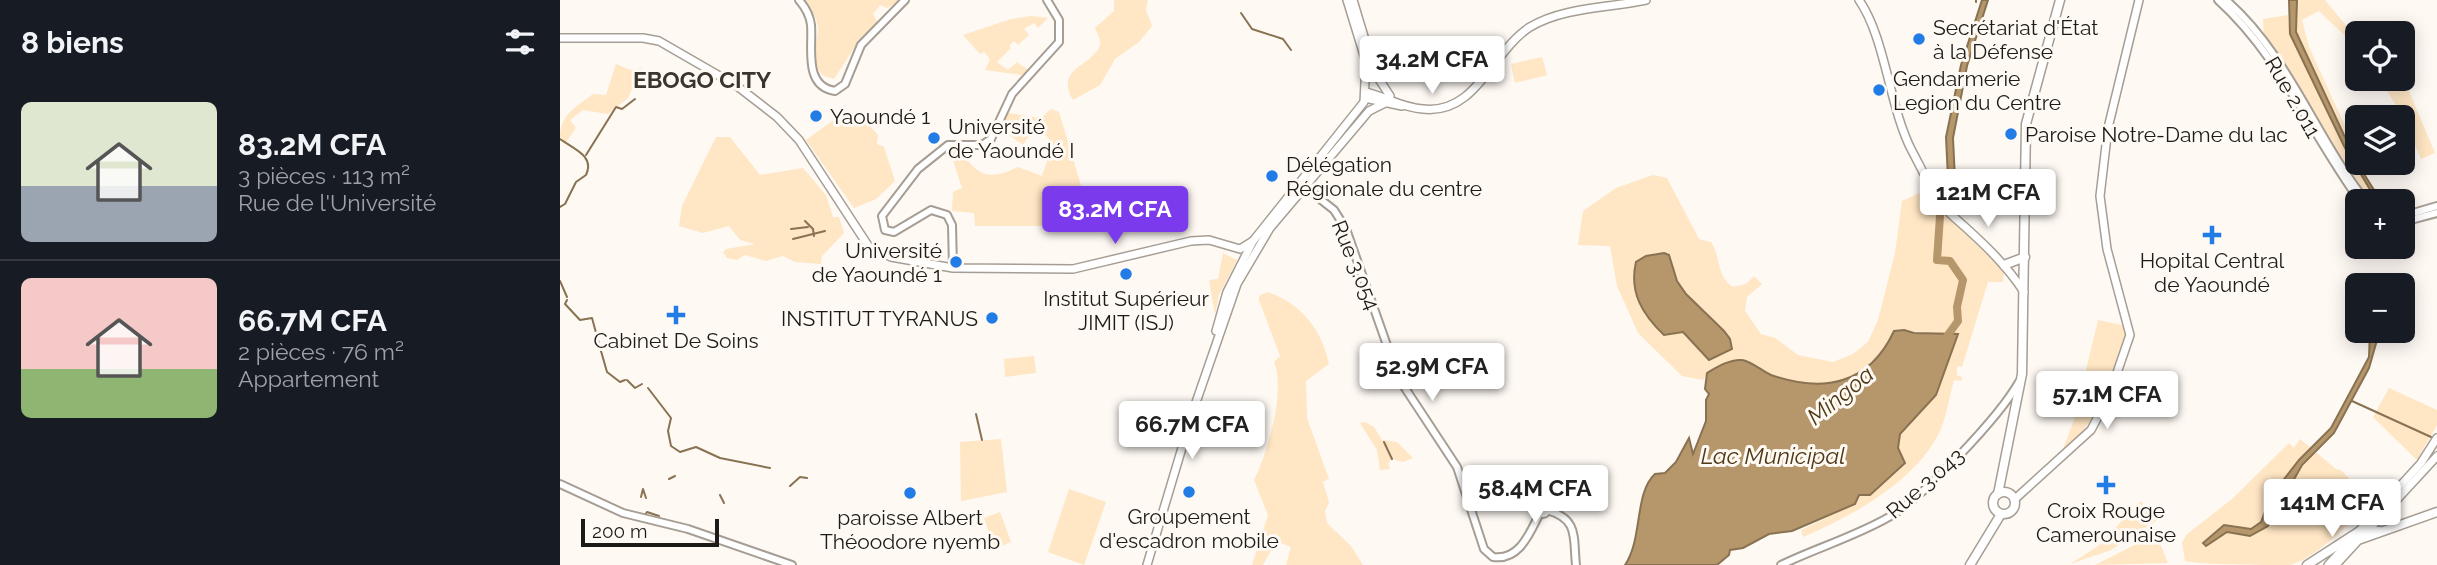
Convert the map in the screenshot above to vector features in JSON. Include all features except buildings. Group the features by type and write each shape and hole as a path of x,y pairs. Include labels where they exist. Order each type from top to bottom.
{"main road":[{"path":"1347,0 1366,62 1368,111"},
{"path":"1353,0 1375,73 1383,89 1406,106"},
{"path":"1369,95 1385,103 1437,109 1459,101 1472,91 1522,33 1540,22 1571,13 1646,0"},
{"path":"1859,0 1870,25 1910,147 1932,189 1951,213 2004,265 2025,293"},
{"path":"1998,512 2012,511 2007,495 2006,463 2022,374 2027,116 2060,0"},
{"path":"1969,565 1998,512 1994,500 2026,487 2091,430 2109,396 2130,335 2107,248 2100,196 2108,128 2139,0"},
{"path":"560,38 643,38 659,41 737,86 777,117 799,140 869,247 891,257 953,268 1073,269 1191,241 1240,249 1253,241 1368,111 1385,103"},
{"path":"1147,565 1227,292 1246,260 1369,95 1375,73"},
{"path":"1369,95 1395,100"},
{"path":"1246,260 1253,241"},
{"path":"1216,243 1246,260"},
{"path":"2004,265 2025,257"},
{"path":"2328,565 2361,534 2434,455 2437,438"},
{"path":"2335,565 2421,463 2434,455"},
{"path":"2307,565 2361,534 2386,532 2437,512"},
{"path":"2361,534 2386,532"}],"street":[{"path":"799,0 811,21 810,59 814,75 822,86 835,91 845,84 861,44 905,0"},
{"path":"953,268 952,225 947,215 931,210 894,232 882,226 882,216 918,169 948,145 982,145 991,139 1012,94 1053,52 1059,42 1059,20 1047,0"},
{"name":"Rue 2.011","path":"2218,0 2272,60 2327,156 2351,189"},
{"name":"Rue 2.011","path":"2226,0 2273,51 2332,153 2358,189"},
{"name":"Rue 3.054","path":"1303,186 1334,211 1346,229 1395,368 1405,388 1457,467 1484,549 1493,557 1510,555 1528,537 1544,511 1562,514 1571,524 1576,565"},
{"path":"2415,212 2437,206"},
{"path":"2415,219 2437,213"},
{"name":"Rue 3.043","path":"1781,565 1898,511 1996,417 2022,374"},
{"path":"560,484 623,513 688,529 792,565"},
{"name":"Rue 3.043","path":"1790,565 1799,559"}],"shaded area":[{"path":"803,0 902,0 887,8 880,5 873,14 878,23 862,36 834,79 824,76 816,68 818,27 816,19"},
{"path":"1114,0 1148,0 1146,10 1152,26 1139,42 1115,59 1100,85 1073,100 1068,89 1068,80 1077,68 1096,52 1100,43 1095,28 1114,11"},
{"path":"2297,0 2325,0 2345,24 2345,36 2319,11 2302,20 2309,47 2345,126 2345,134 2296,32"},
{"path":"2288,15 2290,34 2345,148 2345,168 2264,40 2263,19"},
{"path":"1031,16 1048,18 1038,28 1034,23 1024,29 1029,35 1018,45 1014,41 997,62 1008,70 1017,62 1031,72 1021,75 985,70 990,59 984,52 980,54 963,35 1011,19"},
{"path":"1542,57 1547,75 1515,83 1511,64"},
{"path":"616,64 630,70 642,68 628,98 608,114 583,110 570,120 576,128 566,142 560,137 566,117 593,94 606,95"},
{"path":"2387,91 2409,91 2415,105 2396,105"},
{"path":"2415,106 2435,153 2421,159 2415,145"},
{"path":"1051,109 1059,112 1086,202 1083,210 1056,208 1053,226 975,226 974,213 952,211 953,192 962,188 948,145 957,145 970,163 982,173 997,174 1018,167 1042,176 1053,143 1036,125 1029,129 1031,133 1023,145 997,126 1002,112 1041,118"},
{"path":"842,114 865,121 878,135 877,144 884,147 895,181 876,199 854,208 806,140"},
{"path":"716,137 730,137 760,175 803,168 826,195 833,217 839,217 844,233 822,256 821,264 795,262 783,256 766,261 745,255 737,260 727,258 723,252 726,249 755,244 740,240 729,226 703,233 679,226 682,206"},
{"path":"1653,175 1667,178 1699,239 1711,242 1721,272 1728,283 1733,287 1746,284 1754,276 1762,284 1747,297 1745,311 1761,334 1775,338 1798,355 1833,362 1853,354 1868,342 1878,320 1895,253 1902,201 1924,191 2004,271 2003,282 1988,282 1962,367 1957,366 1957,375 1962,377 1961,381 1954,380 1937,437 1926,454 1896,484 1840,520 1803,537 1801,530 1855,504 1859,495 1870,495 1905,464 1898,448 1900,434 1936,395 1958,334 1894,331 1882,351 1866,366 1848,377 1828,383 1807,385 1786,382 1766,374 1746,361 1722,365 1711,371 1703,380 1682,376 1638,333 1617,286 1610,246 1578,245 1583,211 1616,188"},
{"path":"2350,175 2361,175 2370,189 2358,189"},
{"path":"1223,253 1237,260 1219,295 1215,315 1209,280 1218,279"},
{"path":"1267,292 1290,303 1308,319 1326,352 1329,364 1306,381 1307,418 1329,479 1323,482 1329,502 1325,511 1327,523 1351,546 1363,565 1286,565 1291,547 1276,541 1263,565 1252,565 1268,515 1254,480 1274,421 1278,389 1274,362 1280,356 1259,300 1259,296"},
{"path":"2098,320 2126,326 2126,337 2096,412 2087,426 2063,449 2074,420"},
{"path":"1034,356 1036,373 1005,377 1004,359"},
{"path":"2389,388 2437,410 2437,425 2417,460 2373,417"},
{"path":"1365,422 1374,427 1382,440 1397,442 1413,458 1403,462 1392,459 1388,463 1390,469 1380,470 1377,450 1360,423"},
{"path":"1001,439 1007,492 961,501 960,442"},
{"path":"2300,439 2336,469 2341,470 2369,500 2353,519 2323,547 2290,565 2185,561 2182,543 2186,535 2232,499 2289,443 2294,448"},
{"path":"1069,489 1106,502 1084,565 1048,552"},
{"path":"2141,501 2156,521 2111,550 2070,564 2098,546"},
{"path":"1000,512 1011,542 995,549 984,518"},
{"path":"2156,534 2168,563 2095,565"}],"water":[{"path":"1982,0 1988,0 1967,66 1953,138 1956,201 1949,198 1946,137 1961,65"},
{"path":"2289,0 2297,0 2296,32 2345,137 2345,148 2290,34"},
{"path":"2361,175 2365,175 2373,189 2370,189"},
{"path":"1664,253 1669,255 1677,281 1686,294 1724,331 1730,339 1732,349 1709,360 1683,332 1664,335 1649,319 1636,293 1636,262 1646,256"},
{"name":"Lac Municipal","path":"1894,331 1914,333 1958,334 1936,395 1900,434 1898,448 1905,463 1870,495 1859,495 1855,504 1792,531 1769,534 1743,548 1730,550 1729,555 1717,565 1625,565 1631,554 1648,482 1655,474 1665,473 1676,462 1689,438 1693,454 1706,421 1706,400 1709,394 1705,389 1707,373 1728,362 1742,360 1771,375 1790,380 1826,383 1843,380 1872,363"},
{"path":"2370,343 2376,343 2369,368 2334,433 2302,465 2268,526 2250,536 2227,532 2206,546 2203,543 2224,525 2251,529 2261,522 2271,496 2299,460 2331,428 2369,357"}],"waterway":[{"path":"1241,13 1252,29 1283,39 1291,50"},
{"path":"586,155 616,107 622,109 635,99"},
{"path":"560,139 582,154 588,163 586,175 576,182 565,204 560,207"},
{"name":"Mingoa","path":"1940,216 1937,260 1950,261 1963,280 1957,307 1958,321 1945,339"},
{"path":"805,221 813,229 814,236"},
{"path":"791,229 808,227"},
{"path":"793,239 825,231"},
{"path":"560,281 567,297"},
{"path":"567,300 565,304 580,320 592,318 601,351"},
{"path":"601,351 607,372 620,382 625,380"},
{"path":"627,380 635,388 642,384"},
{"path":"648,388 671,418 668,431 671,446 680,452 696,447 720,458 770,468"},
{"path":"2352,401 2431,437"},
{"path":"976,414 982,440"},
{"path":"1384,442 1392,459"},
{"path":"669,479 675,476"},
{"path":"790,486 800,477 807,478"},
{"path":"641,497 643,489 646,498"},
{"path":"720,495 724,503"},
{"path":"645,515 647,512 659,516"}],"place":[{"name":"Secrétariat d'État à la Défense","path":"1919,39"},
{"name":"Gendarmerie Legion du Centre","path":"1879,90"},
{"name":"Yaoundé 1","path":"816,116"},
{"name":"Paroise Notre-Dame du lac","path":"2011,134"},
{"name":"Université de Yaoundé I","path":"934,138"},
{"name":"Délégation Régionale du centre","path":"1272,176"},
{"name":"Hopital Central de Yaoundé","path":"2212,235"},
{"name":"Université de Yaoundé 1","path":"956,262"},
{"name":"Institut Supérieur JIMIT (ISJ)","path":"1126,274"},
{"name":"Cabinet De Soins","path":"676,315"},
{"name":"INSTITUT TYRANUS","path":"992,318"},
{"name":"Croix Rouge Camerounaise","path":"2106,485"},
{"name":"Groupement d'escadron mobile","path":"1189,492"},
{"name":"paroisse Albert Théoodore nyemb","path":"910,493"}],"district":[{"name":"EBOGO CITY","path":"702,79"}]}
